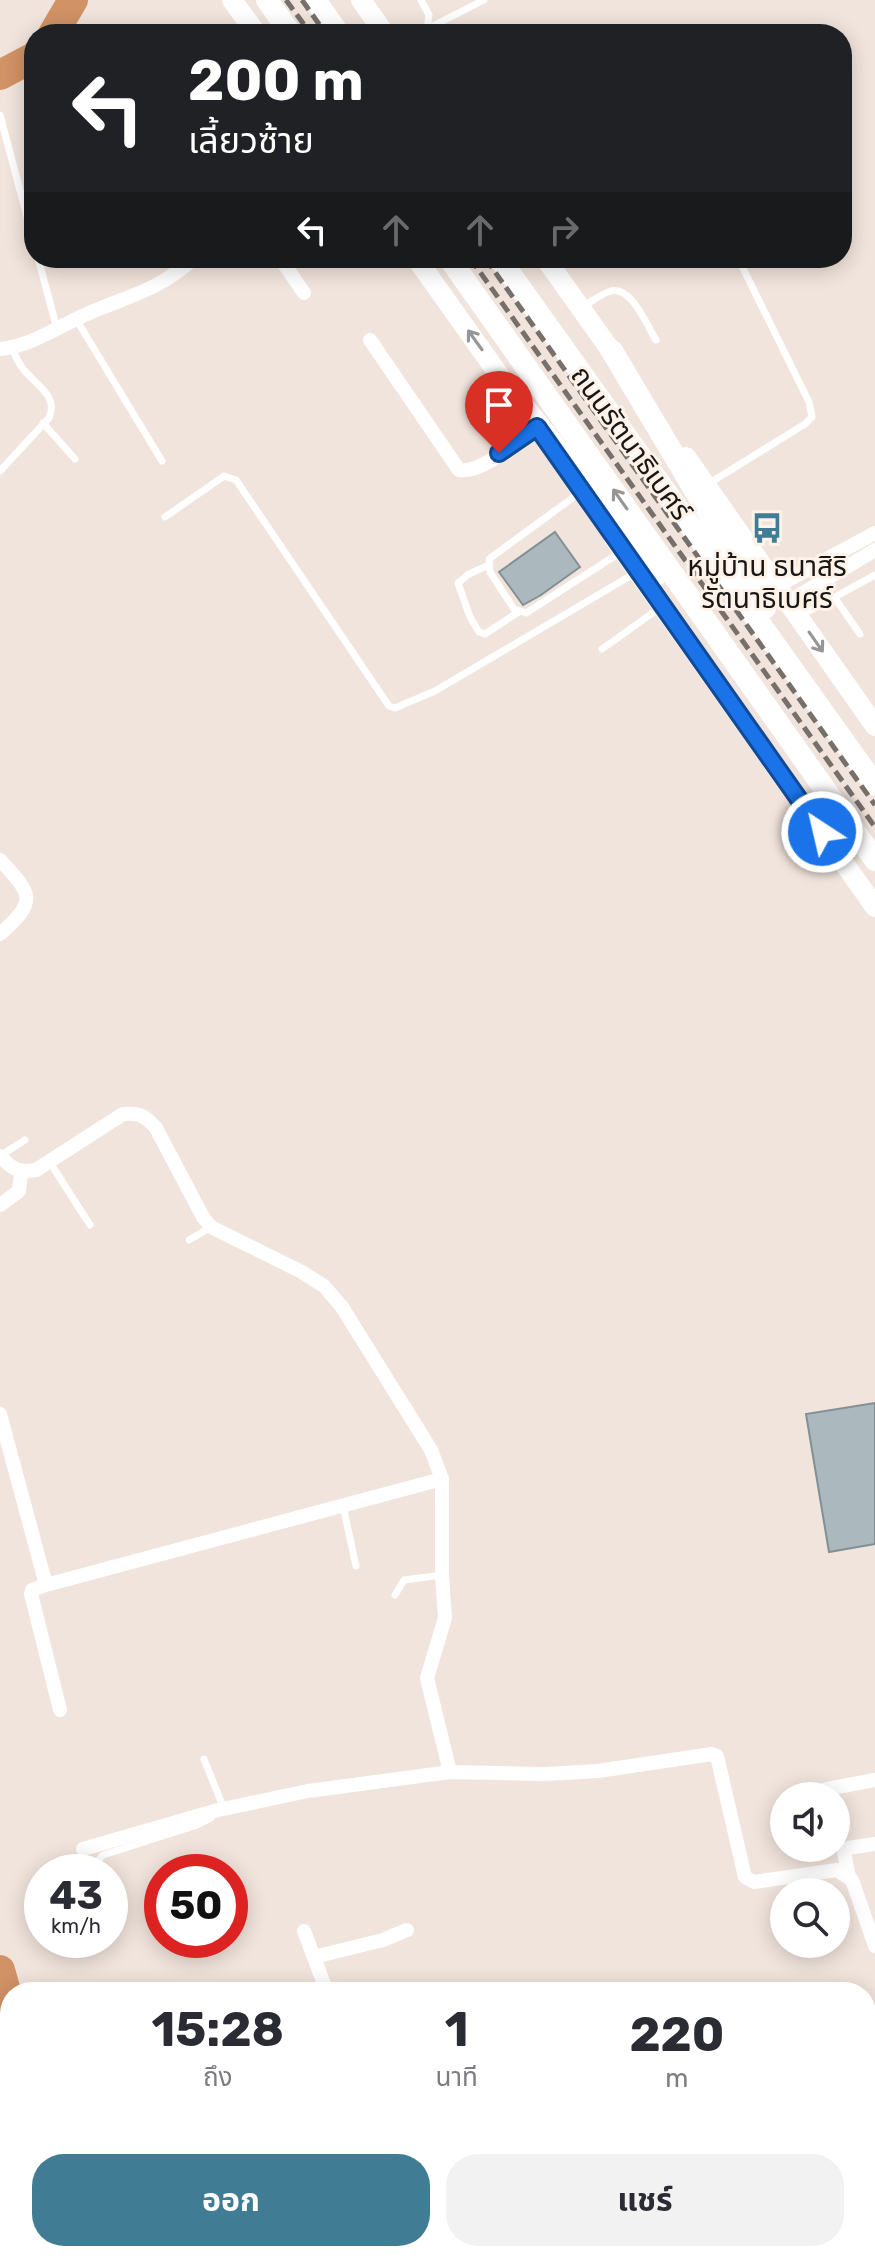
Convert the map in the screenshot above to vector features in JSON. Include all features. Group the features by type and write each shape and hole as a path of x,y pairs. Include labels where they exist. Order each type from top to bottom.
{"main road":[{"path":"232,0 250,24"},
{"path":"267,0 284,24"},
{"path":"315,0 332,24"},
{"path":"361,0 378,24"},
{"path":"423,268 875,907"},
{"name":"ถนนรัตนาธิเบศร์","path":"456,268 875,860"},
{"name":"ถนนรัตนาธิเบศร์","path":"506,268 875,785"},
{"name":"ถนนรัตนาธิเบศร์","path":"552,268 873,721"},
{"path":"612,351 847,746"},
{"path":"513,393 811,770"}],"street":[{"path":"5,348 126,300 173,277 183,268"},
{"path":"287,268 304,293"},
{"path":"370,340 459,470 481,467 537,427"},
{"path":"788,602 875,533"},
{"path":"788,602 875,550"},
{"path":"0,860 23,886 27,906 22,915 0,934"},
{"path":"0,1156 11,1168 21,1173 36,1170 123,1114 146,1116 156,1128 211,1227 324,1286 342,1307 431,1450 442,1479 445,1618 427,1678 450,1772"},
{"path":"0,1205 19,1191 21,1173"},
{"path":"0,1414 2,1431 46,1585"},
{"path":"60,1710 32,1590 442,1479"},
{"path":"83,1849 221,1810 308,1791 450,1772 546,1774 598,1771 712,1754 717,1756 745,1877 754,1882 843,1873"},
{"path":"850,1785 875,1780"},
{"path":"843,1873 844,1852 848,1848 875,1844"},
{"path":"838,1862 843,1873 852,1880 875,1946"},
{"path":"314,1957 383,1940 407,1930"},
{"path":"304,1931 323,1982"}],"lane":[{"path":"421,0 429,15 426,24"},
{"path":"437,24 484,0"},
{"path":"0,115 24,205"},
{"path":"41,268 57,329"},
{"path":"706,486 812,417 809,402 743,268"},
{"path":"580,308 611,291 620,292 630,298 656,340"},
{"path":"76,319 162,461"},
{"path":"0,471 53,408 51,398 5,348"},
{"path":"43,423 75,459"},
{"path":"165,517 224,476 236,480 389,706 395,708 435,691 638,571"},
{"path":"582,491 489,559 489,565 514,609 526,613 624,551"},
{"path":"489,565 458,583 479,632 485,634 520,611"},
{"path":"788,602 834,597 875,575"},
{"path":"834,597 860,634"},
{"path":"602,649 663,606"},
{"path":"0,1156 25,1140"},
{"path":"49,1161 90,1225"},
{"path":"189,1240 211,1227"},
{"path":"343,1506 356,1566"},
{"path":"395,1595 404,1580 442,1575"},
{"path":"106,1854 194,1826 221,1810 204,1759"}],"building":[{"path":"555,532 580,567 523,605 499,572"},
{"path":"875,1403 875,1544 829,1552 806,1414"}],"waterway":[{"path":"59,24 73,0"},
{"path":"0,75 24,62"},
{"path":"0,1970 3,1982"}],"railway":[{"path":"286,0 304,24"},
{"path":"302,0 319,24"},
{"path":"477,268 875,827"},
{"path":"492,268 875,805"}],"place":[{"name":"หมู่บ้าน ธนาสิริ รัตนาธิเบศร์","path":"767,528"}],"route":[{"path":"499,453 537,427 822,832"}]}
